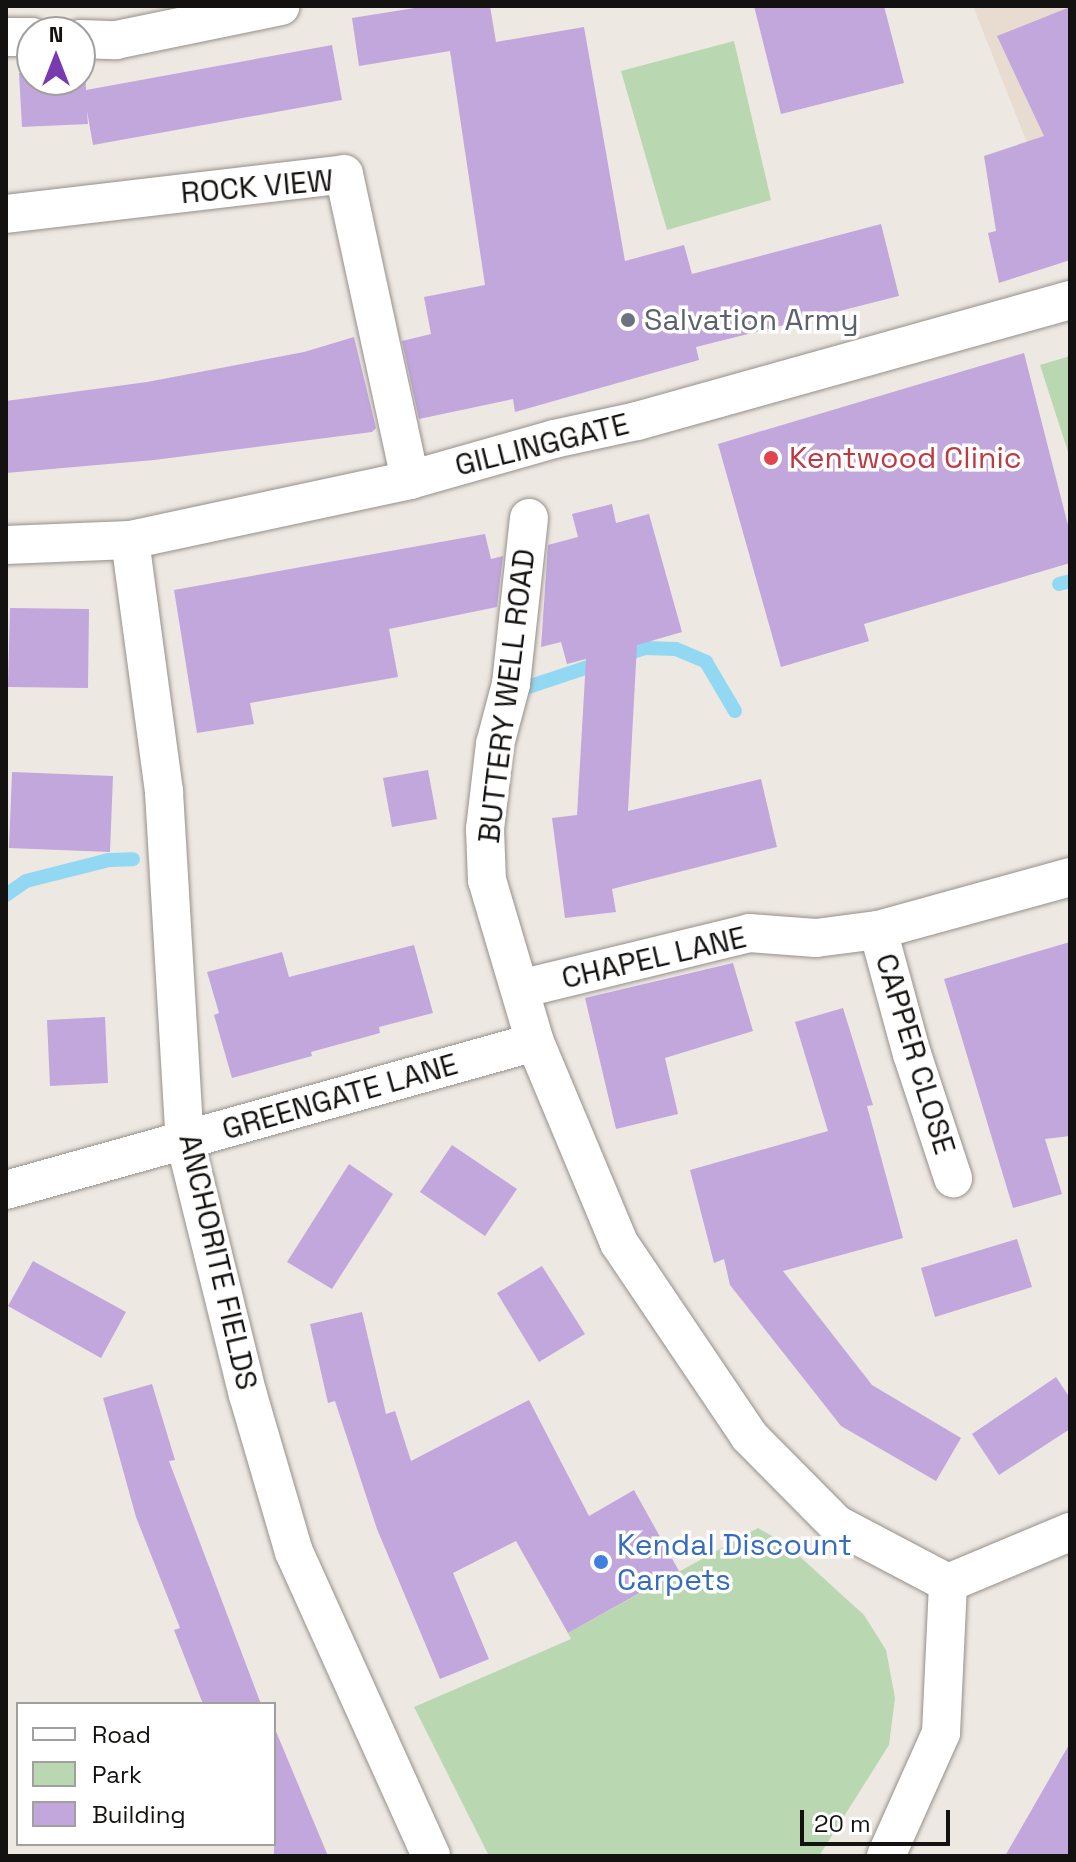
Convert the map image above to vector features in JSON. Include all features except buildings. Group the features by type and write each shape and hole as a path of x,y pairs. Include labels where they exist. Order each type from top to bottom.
{"street":[{"path":"96,39 129,38 281,6"},
{"name":"ROCK VIEW","path":"6,214 344,174 410,480"},
{"name":"GILLINGGATE","path":"6,545 130,540 410,480 554,439 637,421 1070,300"},
{"name":"BUTTERY WELL ROAD","path":"529,518 511,684 495,744 485,829 487,880 535,1042 619,1243 749,1436 836,1524 948,1583"},
{"name":"ANCHORITE FIELDS","path":"130,540 164,792 185,1141 248,1395 294,1552 431,1856"},
{"name":"CHAPEL LANE","path":"520,989 749,933 816,938 878,930 1070,877"},
{"name":"CAPPER CLOSE","path":"878,930 912,1054 953,1178"},
{"name":"GREENGATE LANE","path":"6,1190 535,1042"},
{"path":"886,1856 941,1733 948,1583 1066,1541"}],"shaded area":[{"path":"973,6 1070,6 1070,252"}],"green space":[{"path":"734,41 771,200 667,230 621,71"},
{"path":"1070,356 1070,458 1040,365"},
{"path":"758,1528 786,1544 864,1615 886,1650 895,1698 889,1745 819,1856 489,1856 414,1707 571,1639 568,1633"}],"waterway":[{"path":"1059,584 1070,581"},
{"path":"528,687 645,648 676,649 706,662 735,711"},
{"path":"6,895 26,881 109,860 133,859"}],"place":[{"name":"Salvation Army","path":"628,320"},
{"name":"Kentwood Clinic","path":"771,458"},
{"name":"Kendal Discount Carpets","path":"601,1562"}]}
